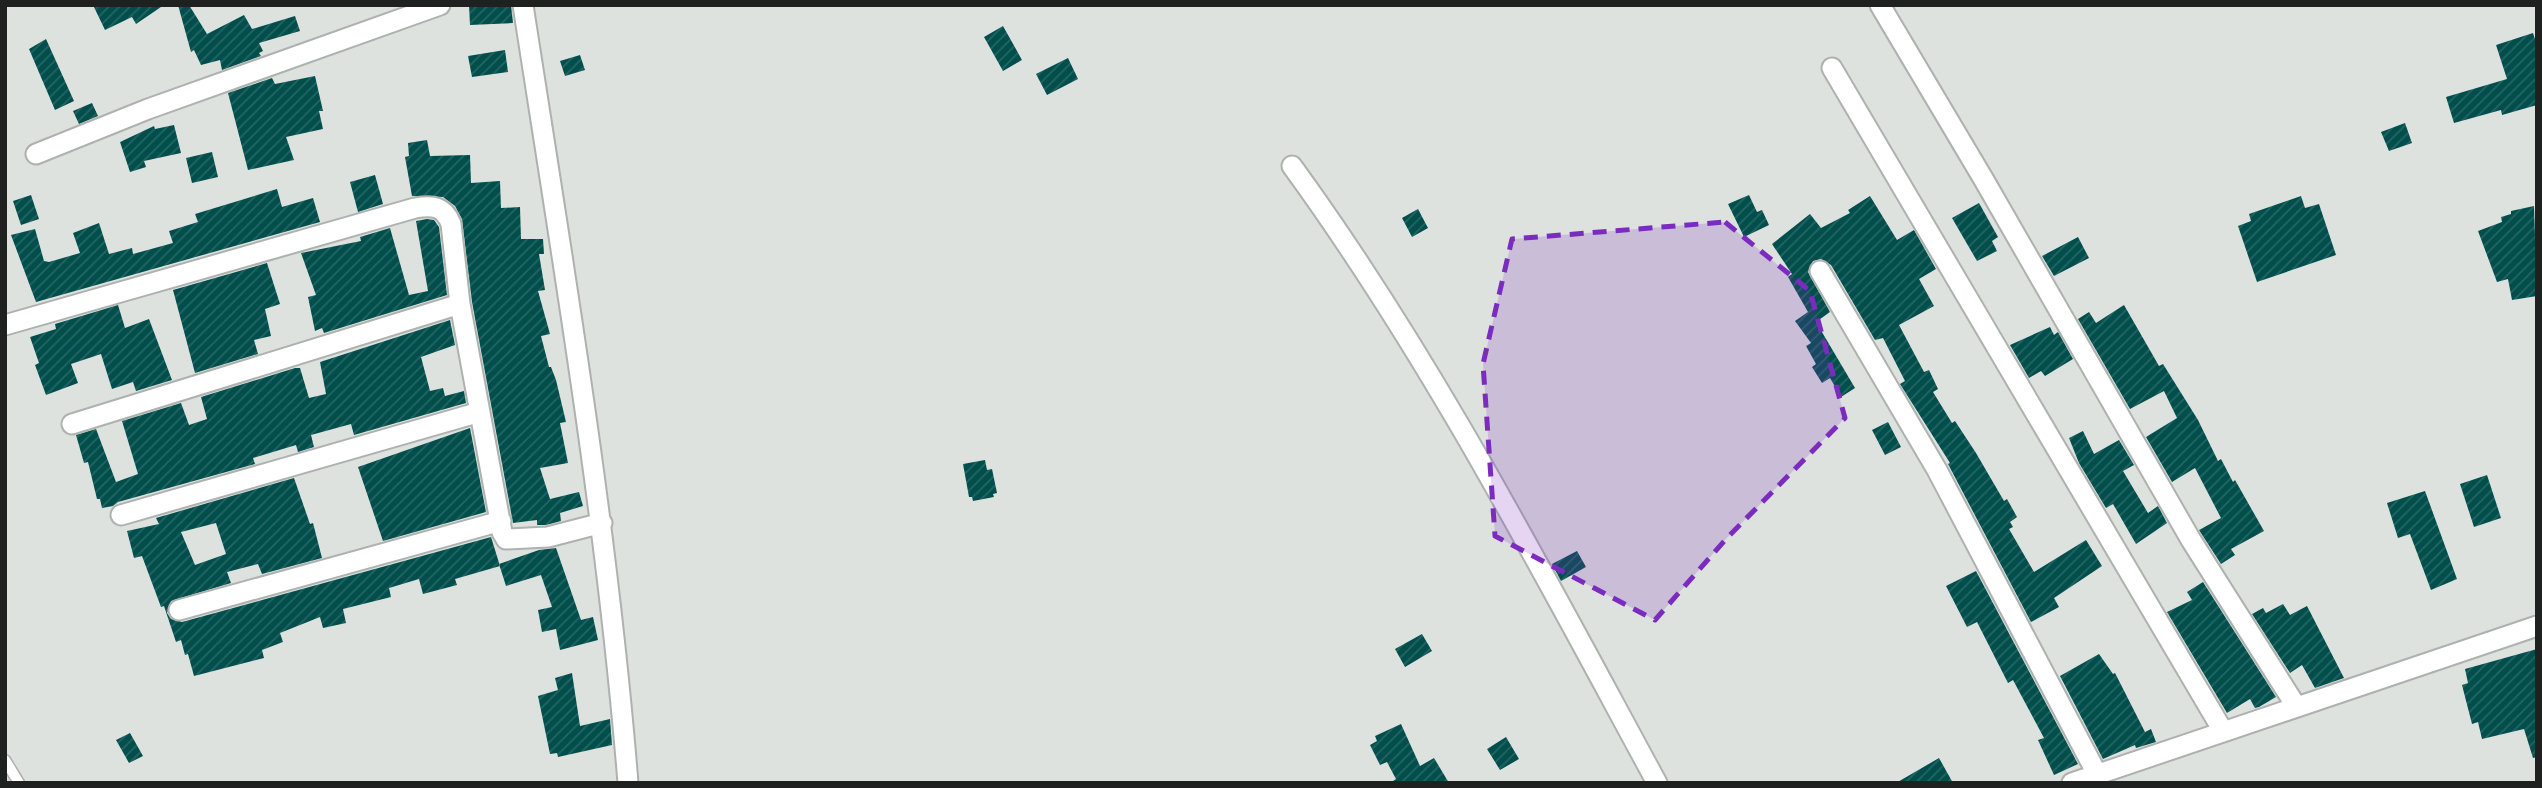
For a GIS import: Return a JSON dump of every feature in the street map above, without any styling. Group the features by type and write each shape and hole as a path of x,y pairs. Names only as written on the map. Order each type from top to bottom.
{"street":[{"path":"36,154 148,109 440,5"},
{"path":"523,5 602,523 617,647 628,783"},
{"path":"1880,5 1984,180 2190,540 2296,706"},
{"path":"1832,68 2223,731"},
{"path":"1292,166 1394,314 1465,433 1657,783"},
{"path":"5,325 427,206 447,213 451,224 460,304 506,539 548,537 602,523"},
{"path":"1820,271 1937,470 2097,774"},
{"path":"72,424 460,304"},
{"path":"121,515 480,412"},
{"path":"179,610 501,521"},
{"path":"2072,783 2537,626"}],"lane":[{"path":"5,760 19,783"}],"highlighted area":[{"path":"1725,222 1810,291 1845,418 1726,539 1655,620 1495,536 1483,364 1512,239"}],"building":[{"path":"93,5 164,5 136,24 132,17 105,30"},
{"path":"178,5 189,5 207,34 244,15 252,29 295,16 300,31 259,43 263,51 259,53 261,56 222,70 220,60 201,65 194,50 191,52"},
{"path":"469,5 511,5 513,23 470,25"},
{"path":"1003,26 1022,60 1003,71 984,37"},
{"path":"2533,33 2537,45 2537,105 2502,115 2501,110 2454,123 2446,97 2507,79 2496,45"},
{"path":"46,39 74,101 55,110 29,49"},
{"path":"505,50 508,72 472,77 468,56"},
{"path":"580,55 585,70 565,76 560,61"},
{"path":"1068,58 1078,79 1047,95 1036,74"},
{"path":"315,76 323,111 319,111 323,129 286,137 294,160 248,170 228,93 272,78 275,84"},
{"path":"92,103 98,116 79,124 73,111"},
{"path":"2405,123 2412,143 2389,151 2381,132"},
{"path":"174,125 181,153 144,161 146,167 130,172 120,142 154,126 155,129"},
{"path":"427,140 430,156 470,155 471,183 500,181 501,208 520,207 521,239 543,239 544,254 539,254 545,290 538,291 550,334 541,336 549,367 556,380 566,422 560,423 568,463 540,468 550,499 579,492 583,506 560,513 561,521 546,525 537,525 537,520 513,523 472,302 462,219 455,206 443,197 412,196 405,157 409,156 408,143"},
{"path":"212,152 218,177 192,183 186,158"},
{"path":"375,175 383,204 358,212 350,182"},
{"path":"277,189 282,207 313,198 320,222 36,302 11,235 35,229 44,261 49,262 80,253 73,233 99,223 109,254 132,248 133,254 173,243 169,231 198,222 195,214"},
{"path":"31,195 39,219 21,225 13,201"},
{"path":"1749,195 1757,212 1762,210 1769,225 1744,237 1728,204"},
{"path":"1870,196 1897,240 1914,230 1936,269 1919,279 1934,306 1899,325 1924,372 1929,370 1938,389 1933,392 1952,423 1955,421 2004,501 2007,499 2017,517 2010,522 2013,527 2009,529 2034,572 2086,540 2102,566 2054,598 2059,607 2031,622 1948,464 1950,463 1900,384 1905,381 1883,338 1875,340 1831,265 1821,259 1813,261 1808,272 1830,312 1816,322 1855,388 1841,397 1830,378 1822,383 1812,367 1816,364 1806,346 1811,343 1795,321 1808,312 1788,277 1792,274 1772,244 1810,214 1821,228 1850,213 1848,210"},
{"path":"2301,196 2305,208 2319,204 2336,255 2257,282 2238,226 2251,221 2249,214"},
{"path":"1979,203 1998,237 1992,241 1997,251 1977,261 1952,218"},
{"path":"2534,206 2537,296 2512,300 2508,279 2497,282 2478,231 2502,222 2501,217 2511,214 2511,211"},
{"path":"1418,209 1428,228 1412,237 1402,218"},
{"path":"434,220 439,227 447,295 324,333 322,328 315,331 308,297 316,295 301,253 361,241 360,237 390,228 409,295 428,291 416,221"},
{"path":"2078,237 2089,258 2054,276 2042,256"},
{"path":"267,263 280,304 265,309 271,336 254,340 258,354 195,373 173,290"},
{"path":"118,305 125,328 149,319 172,380 136,391 133,382 112,389 101,354 71,364 78,383 46,395 35,365 39,363 30,337 56,329 55,324"},
{"path":"2124,305 2159,366 2163,364 2198,420 2218,461 2221,459 2233,482 2235,480 2264,531 2231,549 2235,555 2221,564 2199,530 2221,518 2195,468 2172,482 2146,437 2177,418 2164,391 2130,409 2078,319 2089,312 2096,323"},
{"path":"450,320 455,345 421,357 430,391 443,388 445,396 464,391 466,403 354,435 351,424 311,435 314,447 298,452 296,445 253,458 255,464 118,502 113,506 102,508 100,499 97,499 88,462 84,463 76,435 96,429 116,482 138,474 122,421 181,403 189,425 207,419 201,397 295,368 300,368 309,398 326,394 320,362"},
{"path":"2050,327 2054,335 2058,332 2073,359 2045,376 2041,371 2029,378 2010,345"},
{"path":"1888,422 1901,447 1885,455 1872,430"},
{"path":"470,428 486,512 383,541 358,467"},
{"path":"2083,431 2094,454 2119,440 2134,465 2123,471 2148,513 2158,506 2167,523 2136,544 2113,504 2106,508 2079,463 2069,438"},
{"path":"985,460 987,470 992,469 997,493 993,494 994,497 973,501 972,497 969,497 963,464"},
{"path":"2487,475 2501,518 2474,527 2460,484"},
{"path":"294,478 310,524 313,523 322,558 262,574 258,564 227,572 231,583 171,601 167,613 171,619 182,622 491,537 500,566 455,579 457,585 423,594 419,579 389,588 391,597 343,609 346,623 323,628 320,617 280,633 283,642 262,650 264,658 194,676 188,654 185,655 181,640 176,642 142,556 134,558 127,531 159,524 156,518","holes":["216,523 226,554 195,565 181,532"]},
{"path":"2425,491 2457,579 2431,590 2410,534 2398,538 2387,503"},
{"path":"556,548 581,620 593,617 598,640 560,650 556,629 542,632 538,610 552,607 541,575 506,586 499,564 539,550"},
{"path":"1577,551 1586,567 1561,581 1552,564"},
{"path":"1976,571 2078,764 2054,775 2038,740 2044,738 2013,680 2008,683 1977,622 1967,627 1946,586"},
{"path":"2203,582 2276,697 2259,707 2255,708 2250,699 2227,713 2167,612 2192,600 2187,592"},
{"path":"2283,604 2290,615 2307,606 2344,678 2315,688 2302,665 2290,673 2252,614 2263,608 2266,613"},
{"path":"1422,634 1432,651 1405,667 1395,649"},
{"path":"2537,649 2537,757 2533,758 2524,729 2482,739 2478,722 2472,724 2462,685 2468,683 2465,669"},
{"path":"2099,654 2113,674 2115,673 2145,732 2151,729 2156,742 2136,748 2135,745 2103,759 2060,676"},
{"path":"572,673 580,726 610,719 612,745 558,757 557,753 550,754 538,696 558,690 555,678"},
{"path":"1401,724 1420,766 1434,758 1449,783 1390,783 1396,779 1387,762 1380,765 1370,745 1377,741 1375,736"},
{"path":"130,733 143,756 129,763 116,740"},
{"path":"1506,737 1519,759 1500,770 1487,749"},
{"path":"1939,758 1953,783 1896,783"}]}
